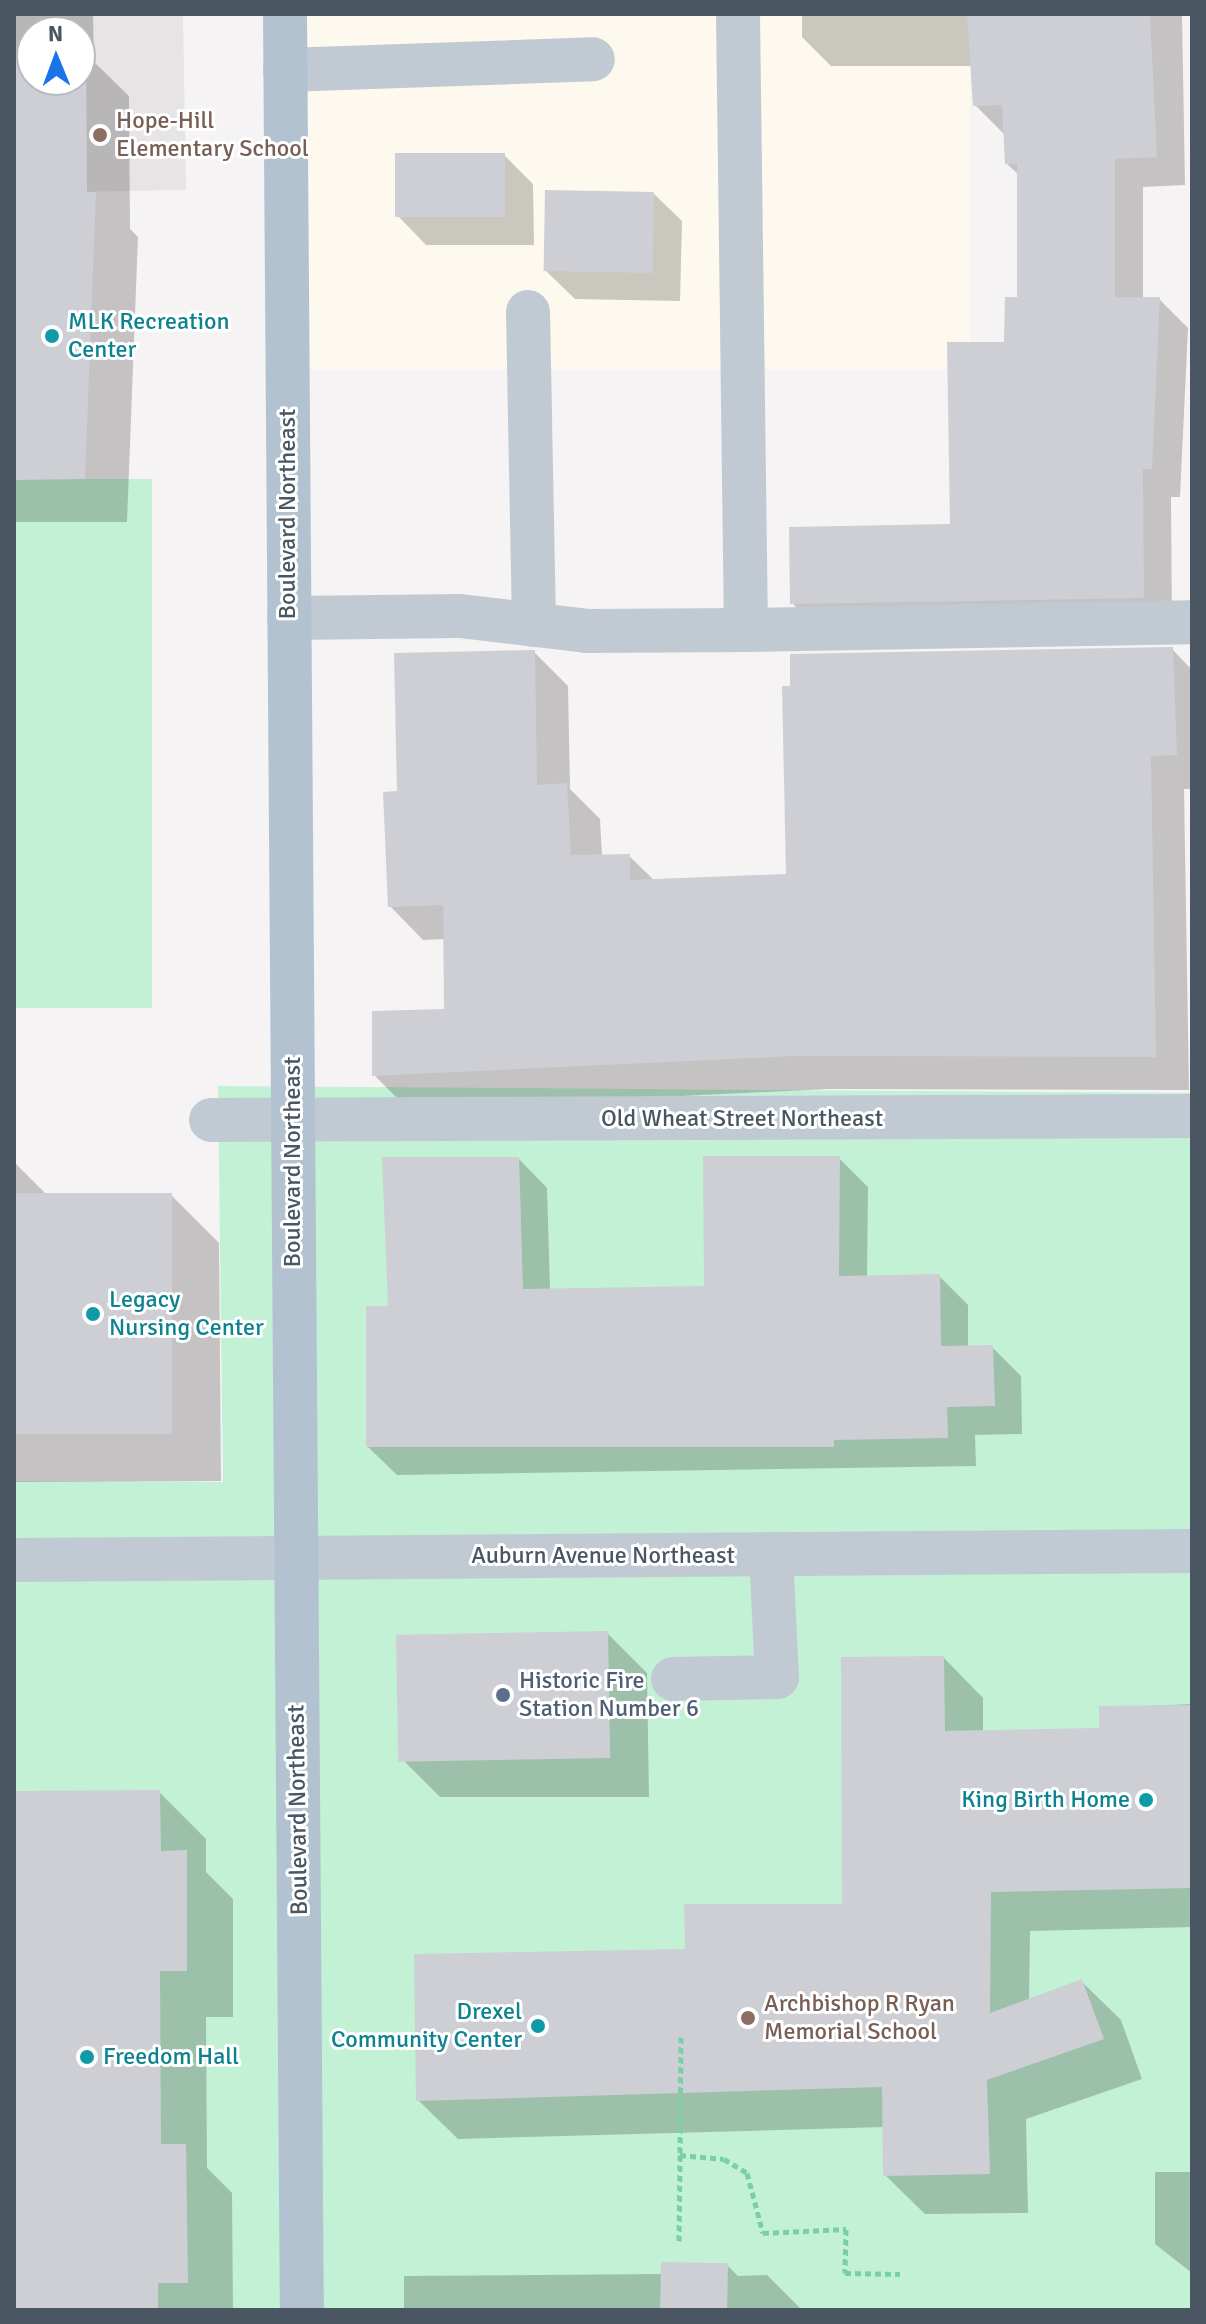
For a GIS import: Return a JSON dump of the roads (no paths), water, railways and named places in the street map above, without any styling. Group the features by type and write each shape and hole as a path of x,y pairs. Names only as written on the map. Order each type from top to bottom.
{"main road":[{"name":"Boulevard Northeast","path":"285,14 302,2310"}],"street":[{"path":"738,14 746,630"},
{"path":"285,70 593,59"},
{"path":"528,312 534,625"},
{"path":"289,618 460,616 534,625 746,630 1192,622"},
{"name":"Old Wheat Street Northeast","path":"211,1120 1192,1116"},
{"name":"Auburn Avenue Northeast","path":"14,1560 1192,1551"},
{"path":"673,1679 777,1677 771,1555"}],"place":[{"name":"Hope-Hill Elementary School","path":"100,135"},
{"name":"MLK Recreation Center","path":"52,336"},
{"name":"Legacy Nursing Center","path":"93,1314"},
{"name":"Historic Fire Station Number 6","path":"503,1695"},
{"name":"King Birth Home","path":"1146,1800"},
{"name":"Archbishop R Ryan Memorial School","path":"748,2018"},
{"name":"Drexel Community Center","path":"538,2026"},
{"name":"Freedom Hall","path":"87,2057"}]}
